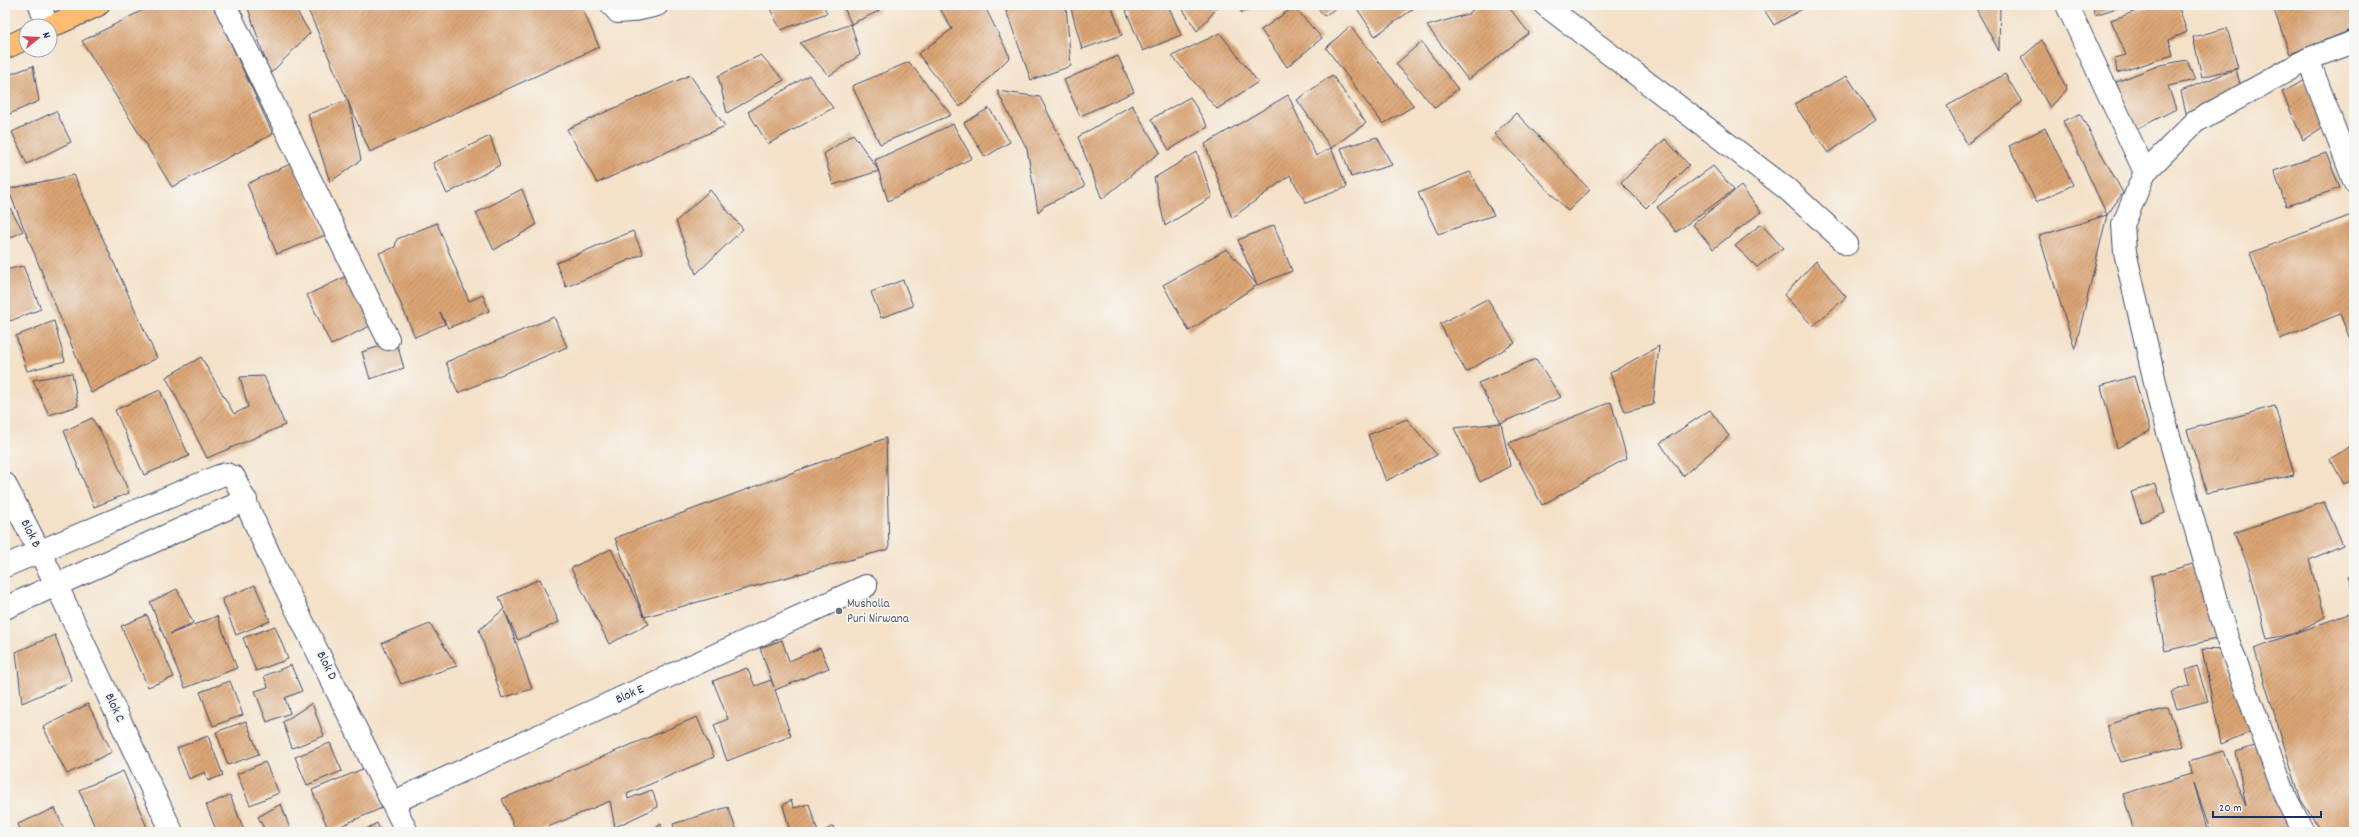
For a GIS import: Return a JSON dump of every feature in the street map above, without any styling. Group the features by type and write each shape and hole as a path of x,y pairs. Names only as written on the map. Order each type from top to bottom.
{"main road":[{"path":"58,23 98,5"},
{"path":"5,48 18,42"}],"street":[{"path":"40,5 44,18"},
{"path":"225,5 388,339"},
{"path":"612,5 618,12 631,11 657,5"},
{"path":"1545,5 1787,189 1847,244"},
{"path":"2067,5 2145,172"},
{"path":"2303,832 2286,798 2226,635 2161,408 2125,252 2123,225 2145,172 2195,122 2308,59 2354,42"},
{"path":"2308,59 2354,181"},
{"name":"Blok D","path":"38,551 222,475 234,477 246,500 270,556 408,832"},
{"name":"Blok B","path":"5,484 56,584"},
{"path":"5,608 246,500"},
{"path":"5,566 38,551"},
{"name":"Blok C","path":"56,584 172,832"},
{"name":"Blok E","path":"394,802 667,679 866,586"}],"building":[{"path":"153,5 213,5 273,134 172,187 82,41"},
{"path":"247,5 293,5 310,33 270,74"},
{"path":"306,5 581,5 599,47 370,152"},
{"path":"768,5 823,5 827,13 781,30"},
{"path":"843,5 876,5 879,11 851,24"},
{"path":"938,5 984,5 1010,57 960,107 918,54 952,29"},
{"path":"1004,5 1066,5 1071,66 1031,80"},
{"path":"1070,5 1111,5 1122,35 1082,49"},
{"path":"1139,5 1168,5 1181,35 1143,51 1126,11"},
{"path":"1180,5 1220,5 1197,31"},
{"path":"1238,5 1258,5 1242,13"},
{"path":"1316,5 1341,5 1324,16"},
{"path":"1364,5 1410,5 1413,9 1375,36 1358,10"},
{"path":"1479,5 1507,5 1529,33 1468,80 1427,26 1468,14"},
{"path":"1761,5 1804,5 1806,7 1774,25"},
{"path":"1974,5 2000,5 1999,51"},
{"path":"2092,5 2126,5 2095,15"},
{"path":"2153,5 2178,5 2187,32 2169,40 2173,55 2117,73 2115,58 2126,55 2111,20"},
{"path":"2272,5 2347,5 2354,22 2354,29 2290,54"},
{"path":"1294,7 1322,38 1287,67 1261,30"},
{"path":"851,24 860,55 829,76 800,43"},
{"path":"1350,26 1414,106 1383,124 1326,48"},
{"path":"2227,28 2238,68 2202,77 2193,37"},
{"path":"1220,33 1258,82 1217,109 1172,56"},
{"path":"2042,40 2067,89 2050,108 2021,58"},
{"path":"1421,42 1458,89 1435,108 1396,64"},
{"path":"761,55 784,80 727,113 718,76"},
{"path":"1118,56 1134,92 1080,116 1064,80"},
{"path":"2187,60 2195,80 2168,86 2176,109 2135,130 2116,82 2160,65"},
{"path":"909,62 951,115 880,144 852,86"},
{"path":"33,66 39,101 5,116 5,76"},
{"path":"2236,69 2242,92 2187,117 2181,91"},
{"path":"2005,74 2022,102 1967,144 1947,106"},
{"path":"690,75 725,126 597,183 567,129"},
{"path":"809,75 833,108 768,144 748,112"},
{"path":"1332,75 1366,123 1331,148 1297,100"},
{"path":"1847,76 1876,120 1828,153 1794,104"},
{"path":"2306,80 2323,127 2303,140 2282,92"},
{"path":"997,91 1040,97 1085,186 1044,206 1038,212 1027,149"},
{"path":"1288,95 1316,156 1331,148 1347,187 1306,203 1290,175 1232,218 1205,144"},
{"path":"1190,97 1208,127 1169,150 1151,119"},
{"path":"348,100 361,160 330,182 308,114"},
{"path":"1132,105 1160,152 1102,199 1078,137"},
{"path":"989,108 1010,142 985,157 964,123"},
{"path":"56,111 71,142 27,164 12,132"},
{"path":"1516,113 1590,190 1568,211 1494,134"},
{"path":"2080,114 2123,193 2107,215 2063,121"},
{"path":"953,124 972,158 888,201 875,160"},
{"path":"2045,128 2073,185 2036,202 2009,146"},
{"path":"853,134 879,171 833,185 824,154"},
{"path":"490,136 500,165 447,194 433,163"},
{"path":"1377,137 1392,165 1351,177 1341,148"},
{"path":"1665,139 1689,165 1646,208 1621,183"},
{"path":"1197,152 1212,197 1165,226 1154,178"},
{"path":"2326,153 2340,188 2286,206 2274,171"},
{"path":"292,163 326,235 277,254 247,184"},
{"path":"1713,166 1734,190 1676,232 1657,207"},
{"path":"1470,172 1494,215 1438,234 1418,193"},
{"path":"74,175 157,358 91,393 8,189"},
{"path":"1741,186 1761,212 1713,249 1693,224"},
{"path":"522,189 536,225 494,250 476,213"},
{"path":"710,190 743,229 696,274 676,221"},
{"path":"5,199 23,231 5,241"},
{"path":"2354,214 2354,335 2349,337 2340,314 2280,339 2250,253"},
{"path":"2107,215 2075,349 2039,236"},
{"path":"437,223 469,301 483,295 489,311 448,328 440,312 445,324 415,337 379,253 395,247 397,239"},
{"path":"1761,224 1783,248 1757,267 1735,246"},
{"path":"1274,225 1292,271 1257,285 1238,240"},
{"path":"633,231 643,254 566,287 556,263"},
{"path":"1227,249 1257,285 1189,331 1163,285"},
{"path":"1816,261 1846,297 1813,326 1784,295"},
{"path":"23,266 41,309 10,321 5,309 5,270"},
{"path":"349,275 372,325 331,345 307,295"},
{"path":"903,280 913,306 881,318 871,292"},
{"path":"1487,299 1515,343 1466,372 1440,324"},
{"path":"554,317 567,347 458,393 446,362"},
{"path":"54,321 65,361 27,371 16,336"},
{"path":"396,341 404,368 370,379 362,352"},
{"path":"1659,346 1653,405 1625,412 1610,373"},
{"path":"201,357 234,414 248,407 240,377 264,376 285,425 207,458 166,377"},
{"path":"1536,359 1561,397 1501,423 1478,383"},
{"path":"72,373 78,406 49,415 33,380"},
{"path":"2134,376 2150,431 2117,448 2101,386"},
{"path":"160,390 189,456 144,475 115,410"},
{"path":"1611,402 1627,458 1542,505 1509,443"},
{"path":"2275,406 2294,475 2207,493 2187,430"},
{"path":"1710,410 1729,436 1683,476 1660,443"},
{"path":"92,418 114,455 129,493 94,507 64,431"},
{"path":"1407,419 1437,455 1386,481 1368,435"},
{"path":"1501,423 1510,466 1480,482 1454,428"},
{"path":"886,438 889,549 644,617 649,624 609,644 571,568 611,549 644,616 615,538"},
{"path":"2354,444 2354,479 2344,484 2330,459"},
{"path":"2156,484 2165,513 2141,522 2131,492"},
{"path":"2324,502 2343,545 2309,560 2325,617 2293,634 2267,639 2250,570 2234,533"},
{"path":"2196,563 2220,638 2165,651 2151,576"},
{"path":"2354,574 2354,591 2349,576"},
{"path":"540,579 559,622 518,640 505,611 532,689 502,698 479,630 504,609 499,597"},
{"path":"255,585 270,621 236,635 222,599"},
{"path":"177,589 193,623 170,634 217,616 237,668 185,688 150,602"},
{"path":"2354,612 2354,832 2322,832 2301,800 2254,648"},
{"path":"147,615 174,677 148,687 121,626"},
{"path":"430,624 457,666 401,684 382,643"},
{"path":"275,626 288,659 256,671 243,638"},
{"path":"55,635 72,681 22,703 16,652"},
{"path":"782,640 789,661 820,648 829,668 775,690 791,736 727,761 714,725 728,719 713,681 747,668 755,686 771,680 774,687 760,648"},
{"path":"2202,649 2222,650 2250,732 2221,744"},
{"path":"291,665 302,691 285,698 290,713 267,722 255,691 268,687 264,676"},
{"path":"2197,666 2208,701 2177,709 2171,692 2190,685 2186,670"},
{"path":"230,681 243,715 213,726 200,692"},
{"path":"312,703 324,736 292,748 283,722"},
{"path":"88,704 112,752 67,774 43,727"},
{"path":"2168,708 2183,746 2121,762 2106,725"},
{"path":"697,717 714,757 627,794 628,799 652,790 658,807 615,827 610,801 536,832 516,832 502,799"},
{"path":"246,721 259,754 228,765 216,732"},
{"path":"208,736 223,775 208,781 205,772 189,779 177,748"},
{"path":"330,743 342,771 307,785 295,757"},
{"path":"2258,745 2294,832 2211,832 2194,783 2208,832 2134,832 2123,794 2192,774 2190,761 2223,751 2246,806 2236,752"},
{"path":"265,762 279,793 250,805 237,774"},
{"path":"365,768 382,808 329,831 312,790"},
{"path":"123,771 149,832 97,832 79,790"},
{"path":"230,795 244,830 217,832 206,805"},
{"path":"791,800 794,808 809,804 818,832 790,832 783,805"},
{"path":"281,804 291,832 266,832 258,817"},
{"path":"728,807 737,832 675,832 673,824"},
{"path":"55,808 65,832 21,832 18,824"},
{"path":"377,823 381,832 361,832"},
{"path":"661,824 663,832 651,832"},
{"path":"833,826 835,832 822,832"},
{"path":"615,827 617,832 601,832"}],"place":[{"name":"Musholla Puri Nirwana","path":"839,611"}]}
